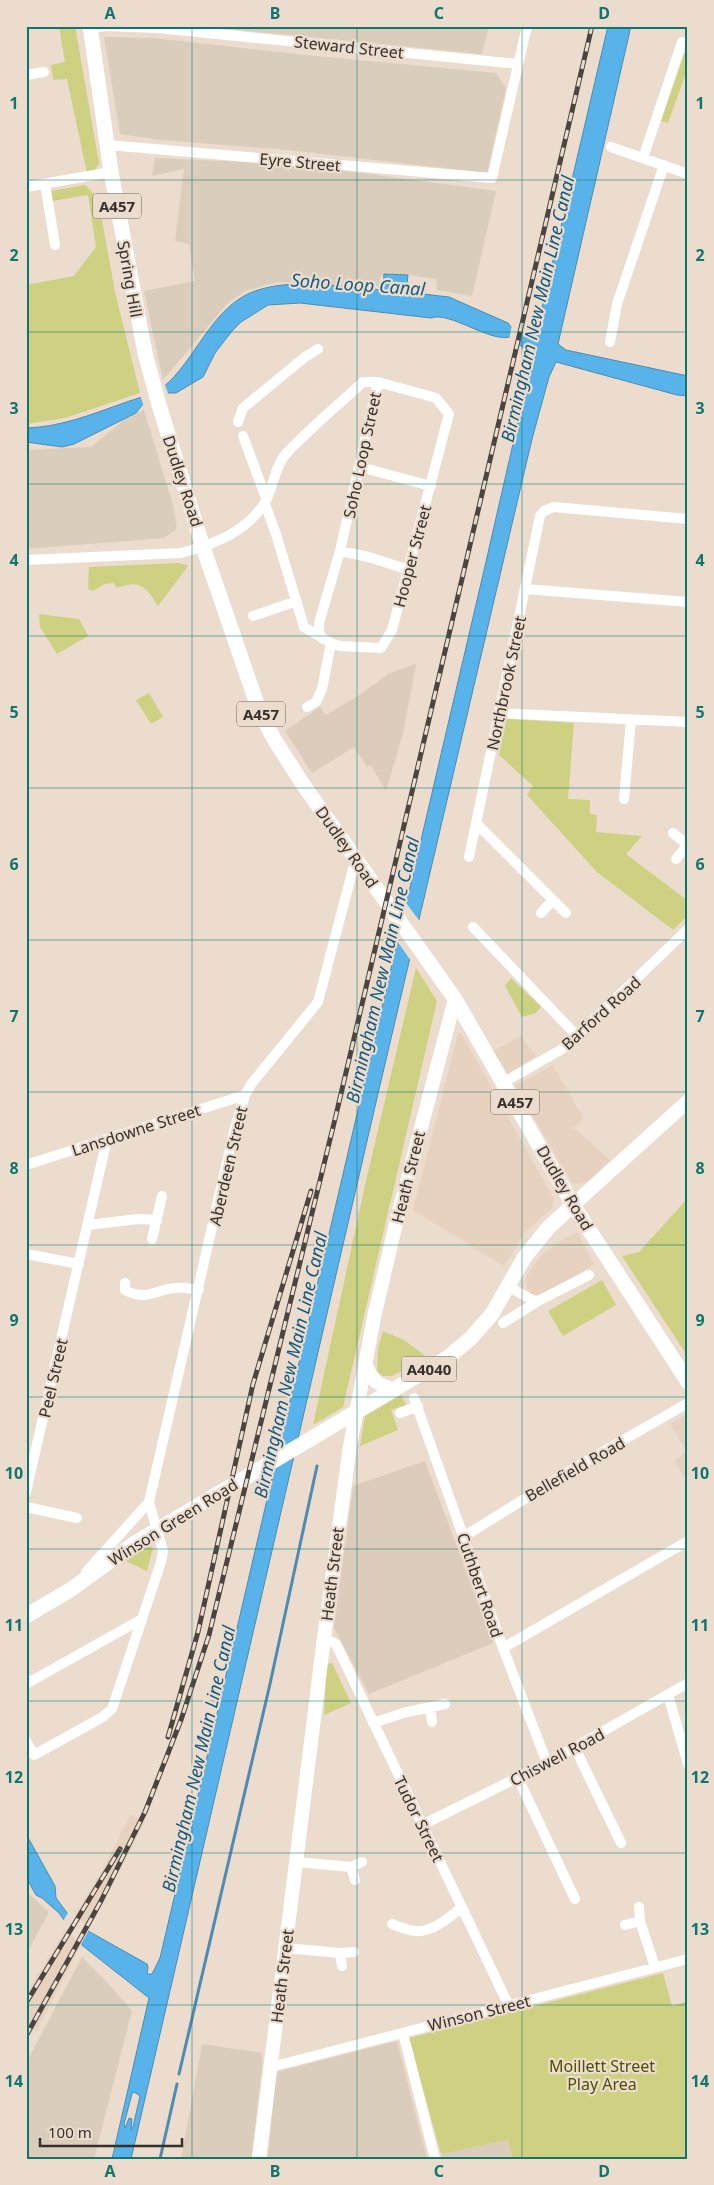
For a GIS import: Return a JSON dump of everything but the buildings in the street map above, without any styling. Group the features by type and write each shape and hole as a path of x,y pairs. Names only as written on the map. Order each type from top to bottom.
{"main road":[{"name":"Spring Hill","path":"90,27 111,172 139,330 158,405"},
{"name":"Dudley Road","path":"158,405 203,547 259,710 274,739 357,863 455,999 573,1205 688,1382"},
{"name":"Heath Street","path":"259,2159 342,1499 374,1317 398,1215 455,999"},
{"path":"573,1205 688,1101"},
{"name":"Winson Green Road","path":"26,1616 70,1590 157,1529 447,1358 471,1338 492,1314 524,1258 548,1228 573,1205"},
{"path":"366,1365 370,1376 377,1383 385,1388 396,1388"}],"street":[{"path":"518,64 527,26"},
{"name":"Steward Street","path":"90,27 157,28 518,64"},
{"path":"643,158 682,42 688,44"},
{"name":"Eyre Street","path":"108,145 492,178 518,64"},
{"path":"26,75 44,72"},
{"path":"611,147 688,174"},
{"path":"610,342 617,304 664,165"},
{"path":"26,186 111,172"},
{"path":"45,184 55,245"},
{"path":"238,422 243,408 305,357 318,349"},
{"name":"Soho Loop Street","path":"265,501 284,457 363,382 378,382 340,551 319,623 319,633 327,641"},
{"name":"Hooper Street","path":"243,436 304,627 327,641 340,646 381,648 392,630 449,414 436,398 378,382"},
{"path":"360,467 431,486"},
{"path":"26,560 181,553 227,538 242,527 265,501"},
{"name":"Northbrook Street","path":"470,857 540,516 544,511 554,507 688,519"},
{"path":"340,551 369,557 409,570"},
{"path":"525,589 688,602"},
{"path":"253,616 297,601"},
{"path":"307,708 316,702 322,689 327,641"},
{"path":"499,713 688,722"},
{"path":"624,799 631,720"},
{"path":"477,824 566,913"},
{"path":"673,833 688,845 676,859"},
{"name":"Aberdeen Street","path":"26,1741 34,1755 101,1718 112,1709 116,1699 162,1562 163,1551 149,1502 234,1132 245,1095 275,1054 303,1023 318,1002 339,917 353,869 357,863"},
{"path":"541,913 553,900"},
{"path":"473,927 577,1036"},
{"name":"Barford Road","path":"504,1082 564,1048 688,929"},
{"name":"Lansdowne Street","path":"26,1165 245,1095"},
{"name":"Peel Street","path":"26,1492 107,1139"},
{"path":"152,1239 162,1196"},
{"path":"88,1225 138,1219 157,1220"},
{"path":"26,1254 79,1264"},
{"path":"503,1323 538,1301 589,1275"},
{"path":"125,1283 125,1290 139,1294 155,1294 174,1288 199,1290"},
{"path":"508,1286 532,1300 538,1301"},
{"name":"Cuthbert Road","path":"400,1413 416,1402 502,1648 547,1763"},
{"name":"Bellefield Road","path":"463,1536 568,1472 688,1404"},
{"path":"70,1590 149,1502"},
{"path":"26,1507 77,1518"},
{"path":"502,1648 688,1541"},
{"path":"26,1684 142,1619"},
{"name":"Tudor Street","path":"324,1638 336,1644 509,2006"},
{"name":"Chiswell Road","path":"422,1826 575,1748 688,1682"},
{"path":"668,1695 685,1740 688,1764"},
{"path":"373,1723 403,1712 445,1704"},
{"path":"430,1707 432,1722"},
{"path":"575,1748 621,1843"},
{"path":"518,1778 575,1899"},
{"path":"297,1862 351,1866 362,1862"},
{"path":"351,1866 355,1880"},
{"path":"639,1907 640,1920 655,1968"},
{"path":"392,1924 412,1931 422,1931 445,1921 462,1908"},
{"path":"625,1925 640,1920"},
{"path":"285,1948 340,1953 354,1952"},
{"path":"340,1953 342,1966"},
{"name":"Winson Street","path":"271,2067 688,1959"},
{"path":"402,2033 434,2159"}],"shaded area":[{"path":"198,26 489,26 482,54"},
{"path":"104,37 153,38 496,73 506,88 487,173 288,150 160,140 120,134"},
{"path":"155,158 293,164 496,191 472,296 437,290 436,279 408,275 384,274 380,278 380,286 277,282 245,291 227,304 163,380 144,291 195,281 189,244 175,241 184,169 152,176"},
{"path":"144,410 173,505 177,529 164,538 26,549 26,450 91,447 124,420"},
{"path":"416,664 403,733 386,791 371,765 367,767 354,747 312,773 285,731 320,707 326,715 390,673"},
{"path":"461,1033 554,1199 551,1209 525,1232 504,1266 413,1210 458,1034"},
{"path":"521,1036 536,1056 508,1074 493,1051"},
{"path":"553,1065 583,1118 574,1128 610,1160 587,1182 573,1184 515,1086"},
{"path":"577,1232 594,1264 541,1297 531,1293 527,1288 526,1277 539,1258 556,1244"},
{"path":"688,1414 688,1483 674,1460 687,1452 670,1424"},
{"path":"425,1461 493,1643 369,1694 334,1628 353,1486"},
{"path":"130,1815 145,1821 36,2032 26,2026 26,1994 106,1864"},
{"path":"26,1888 30,1895 49,1912 26,1955"},
{"path":"82,1957 132,2011 94,2159 26,2159 26,2063"},
{"path":"397,2041 427,2159 268,2159 276,2072"},
{"path":"202,2044 262,2053 262,2069 251,2159 181,2159"},
{"path":"508,2140 513,2159 443,2159 441,2154"}],"green space":[{"path":"59,26 75,26 99,163 95,170 87,173 67,79 53,80 51,65 65,62"},
{"path":"685,52 688,53 688,67 668,123 661,121"},
{"path":"85,185 98,198 115,292 140,393 65,418 26,424 26,285 74,276 96,247 88,195 52,201 50,191"},
{"path":"179,563 188,566 158,606 142,586 131,584 117,588 114,583 105,584 93,591 88,589 89,567"},
{"path":"39,614 79,619 88,636 57,654 40,627"},
{"path":"149,693 163,717 151,724 136,700"},
{"path":"506,719 574,723 568,799 590,800 590,814 597,815 596,832 642,836 626,854 688,901 688,915 673,930 597,872 527,795 533,786 499,755"},
{"path":"416,968 437,1001 343,1407 313,1425 366,1181"},
{"path":"511,978 541,1007 536,1013 522,1017 505,986"},
{"path":"688,1198 688,1357 622,1256 639,1252"},
{"path":"602,1280 616,1305 563,1336 548,1311"},
{"path":"383,1331 404,1340 427,1357 392,1376 383,1376 377,1371 378,1348"},
{"path":"401,1395 406,1405 391,1410 398,1430 360,1446 365,1416"},
{"path":"148,1544 153,1548 147,1571 126,1561"},
{"path":"332,1663 351,1703 324,1715 327,1664"},
{"name":"Moillett Street Play Area","path":"663,1973 672,2006 688,2001 688,2159 513,2159 508,2140 441,2154 409,2038"}],"water":[{"path":"608,26 631,26 558,344 566,350 688,376 688,396 677,395 556,362 549,377 532,439 377,1098 131,2159 112,2159 149,1998 83,1946 59,1913 36,1895 26,1877 26,1834 55,1886 56,1898 68,1914 90,1932 147,1964 147,1974 152,1974 160,1958 485,566 529,374 529,361 524,349 510,337 491,335 459,322 439,317 431,318 300,303 268,305 241,322 232,331 215,353 203,377 176,393 168,393 143,404 136,413 74,444 62,447 26,442 26,428 75,420 159,390 180,370 219,317 230,306 243,296 273,286 320,284 383,290 384,274 408,275 406,292 449,297 508,323 512,328 531,335 536,333","holes":["134,2092 140,2096 133,2127 131,2130 132,2119 129,2118 125,2128 124,2124 132,2094"]}],"pier":[{"path":"512,324 522,329 518,345 509,340"},
{"path":"164,382 169,396 144,407 140,395"},
{"path":"404,900 421,923 411,961 395,938"},
{"path":"69,1911 90,1928 80,1946 62,1923"}],"waterway":[{"path":"179,2074 270,1684 317,1466"},
{"path":"160,2159 177,2084"}],"railway":[{"path":"26,2036 101,1901 145,1812 181,1720 209,1635 336,1115 592,26"},
{"path":"168,1737 198,1632 253,1384 311,1191"},
{"path":"26,2003 120,1849"}],"water label":[{"name":"Soho Loop Canal","path":"358,284"},
{"name":"Birmingham New Main Line Canal","path":"537,309"},
{"name":"Birmingham New Main Line Canal","path":"382,970"},
{"name":"Birmingham New Main Line Canal","path":"290,1365"},
{"name":"Birmingham New Main Line Canal","path":"198,1759"}]}
